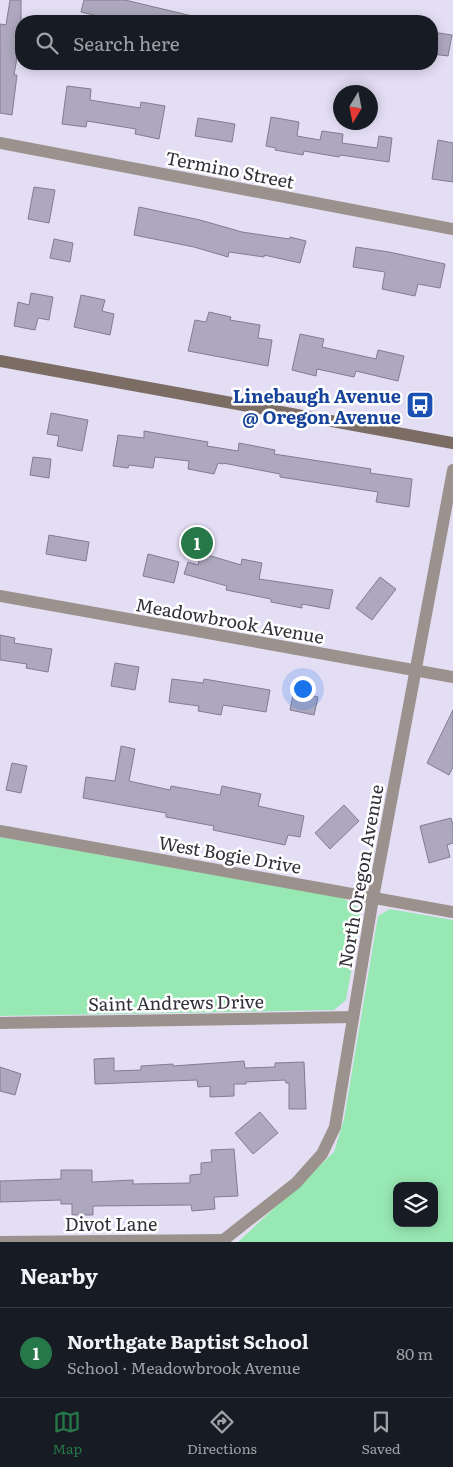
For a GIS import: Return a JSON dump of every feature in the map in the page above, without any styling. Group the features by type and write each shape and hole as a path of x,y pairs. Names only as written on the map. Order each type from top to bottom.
{"street":[{"name":"Termino Street","path":"0,143 453,228"},
{"path":"0,361 453,443"},
{"name":"North Oregon Avenue","path":"222,1241 296,1183 322,1154 335,1127 373,898 453,470"},
{"name":"Meadowbrook Avenue","path":"0,596 453,677"},
{"name":"West Bogie Drive","path":"0,831 453,912"},
{"name":"Saint Andrews Drive","path":"0,1023 353,1017"},
{"name":"Divot Lane","path":"0,1242 222,1241"}],"green space":[{"path":"0,837 343,898 358,908 361,918 346,1000 334,1010 0,1016"},
{"path":"390,909 453,920 453,1242 238,1242 334,1152 344,1119 378,916"}],"building":[{"path":"10,0 21,0 21,15 15,15 14,75 17,75 12,115 0,113 0,24 6,25"},
{"path":"84,0 125,0 188,15 93,15 81,12"},
{"path":"438,33 452,35 448,56 438,55"},
{"path":"67,86 91,89 90,100 140,108 141,102 165,106 159,139 135,134 136,129 87,121 86,127 62,124"},
{"path":"271,117 299,122 297,136 320,140 322,131 343,134 342,143 377,148 379,136 392,138 389,162 304,151 303,155 275,150 276,148 266,146"},
{"path":"198,118 235,124 232,142 195,136"},
{"path":"438,140 453,143 453,182 432,179"},
{"path":"34,187 55,190 49,223 28,219"},
{"path":"139,207 200,220 242,232 289,239 290,237 306,241 300,263 264,255 264,257 229,252 228,257 194,247 134,235"},
{"path":"54,239 73,243 70,262 50,258"},
{"path":"356,247 445,264 440,288 418,284 415,296 382,289 385,272 353,267"},
{"path":"31,293 53,297 49,320 38,318 35,330 14,326 18,302 29,305"},
{"path":"81,295 105,300 102,311 114,314 110,335 74,327"},
{"path":"209,312 231,317 230,320 260,325 258,338 272,340 268,366 188,351 195,320 206,322"},
{"path":"300,334 324,339 322,347 376,359 378,350 404,356 398,381 356,371 354,377 317,369 316,376 292,370"},
{"path":"51,413 88,420 82,451 57,446 59,436 47,434"},
{"path":"144,431 208,442 207,446 238,451 239,443 275,450 274,454 371,469 370,473 412,479 409,507 376,502 378,492 280,477 280,474 223,463 218,463 214,474 188,469 189,461 155,457 153,468 129,465 128,468 113,466 118,435 144,438"},
{"path":"33,457 51,459 49,478 30,475"},
{"path":"49,535 89,542 86,561 46,554"},
{"path":"201,553 241,565 242,559 262,563 259,579 333,590 329,609 302,604 302,608 271,602 271,599 226,590 227,586 184,574 188,562 198,565"},
{"path":"148,554 179,562 174,583 143,576"},
{"path":"380,577 396,589 372,620 356,608"},
{"path":"0,635 15,638 14,643 52,649 48,672 26,668 27,664 0,660"},
{"path":"115,663 139,667 135,690 111,686"},
{"path":"172,679 203,683 204,679 270,690 266,712 223,705 221,715 198,711 199,706 169,702"},
{"path":"294,691 318,697 314,715 290,710"},
{"path":"453,710 453,767 449,775 427,763"},
{"path":"121,746 135,749 129,781 170,790 171,786 220,795 222,786 261,794 258,806 304,816 300,837 288,835 285,845 213,830 214,826 166,817 166,813 83,798 86,777 115,781"},
{"path":"12,763 27,766 21,793 6,790"},
{"path":"344,805 359,821 330,849 315,833"},
{"path":"451,818 453,843 447,845 450,857 429,863 420,826"},
{"path":"114,1058 114,1071 141,1070 141,1066 173,1064 173,1066 244,1061 245,1068 275,1067 275,1063 304,1062 306,1109 289,1109 289,1083 286,1083 285,1080 234,1084 234,1096 210,1097 210,1086 198,1087 197,1080 95,1084 94,1059"},
{"path":"0,1067 21,1074 15,1095 0,1091"},
{"path":"260,1112 278,1133 253,1154 235,1133"},
{"path":"234,1149 238,1196 214,1197 215,1209 192,1211 191,1205 93,1206 93,1215 72,1215 72,1204 61,1204 61,1200 0,1202 0,1181 61,1179 61,1170 92,1170 92,1182 133,1180 133,1184 190,1183 190,1175 201,1174 201,1163 212,1162 211,1150"}],"place":[{"name":"Linebaugh Avenue @ Oregon Avenue","path":"420,405"},
{"name":"Northgate Baptist School","path":"197,543"}]}
